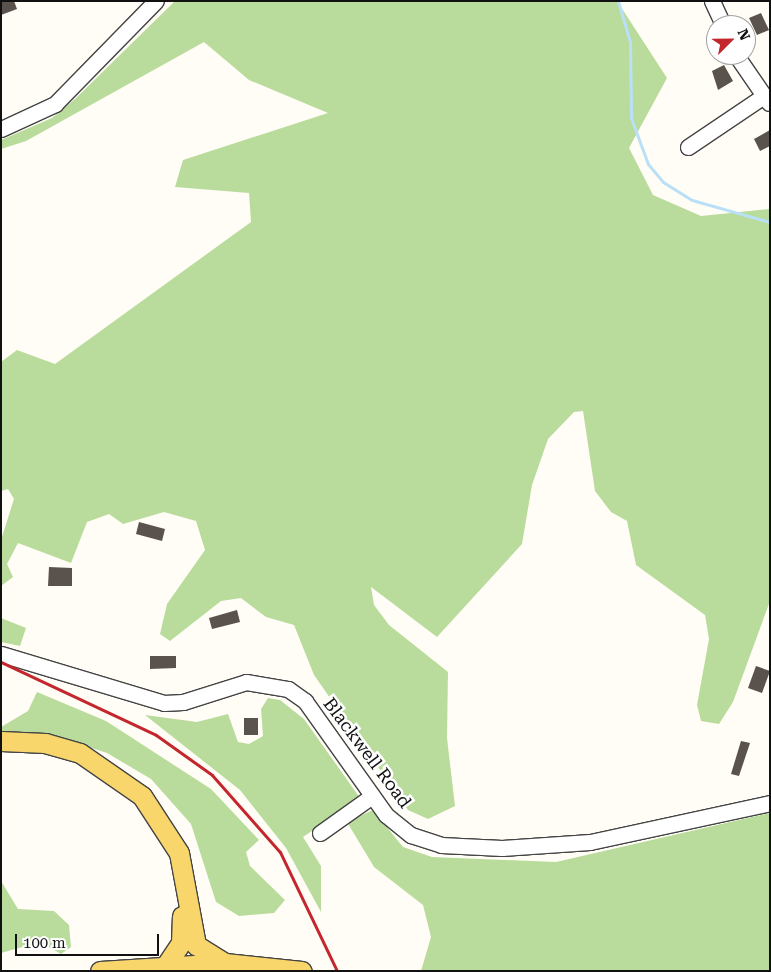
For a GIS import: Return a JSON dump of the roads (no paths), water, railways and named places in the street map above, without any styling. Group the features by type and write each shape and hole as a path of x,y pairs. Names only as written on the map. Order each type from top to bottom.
{"main road":[{"path":"1,741 45,743 80,753 142,796 179,853 196,946 225,963"},
{"path":"1,752 37,752 83,766 114,783 146,815 167,848 180,888 181,943 166,965"},
{"path":"100,971 166,965 225,963 265,965 302,971"}],"street":[{"path":"1,129 55,104 156,1"},
{"path":"712,1 718,15"},
{"path":"688,148 766,101 743,65"},
{"name":"Blackwell Road","path":"1,654 164,703 183,702 246,682 279,685 304,702 372,796 411,834 457,847 590,842 770,803"},
{"path":"320,833 372,796"}],"waterway":[{"path":"618,1 630,42 631,118 648,164 663,182 692,200 770,222"}],"railway":[{"path":"1,662 156,735 212,775 280,852 337,971"}]}
